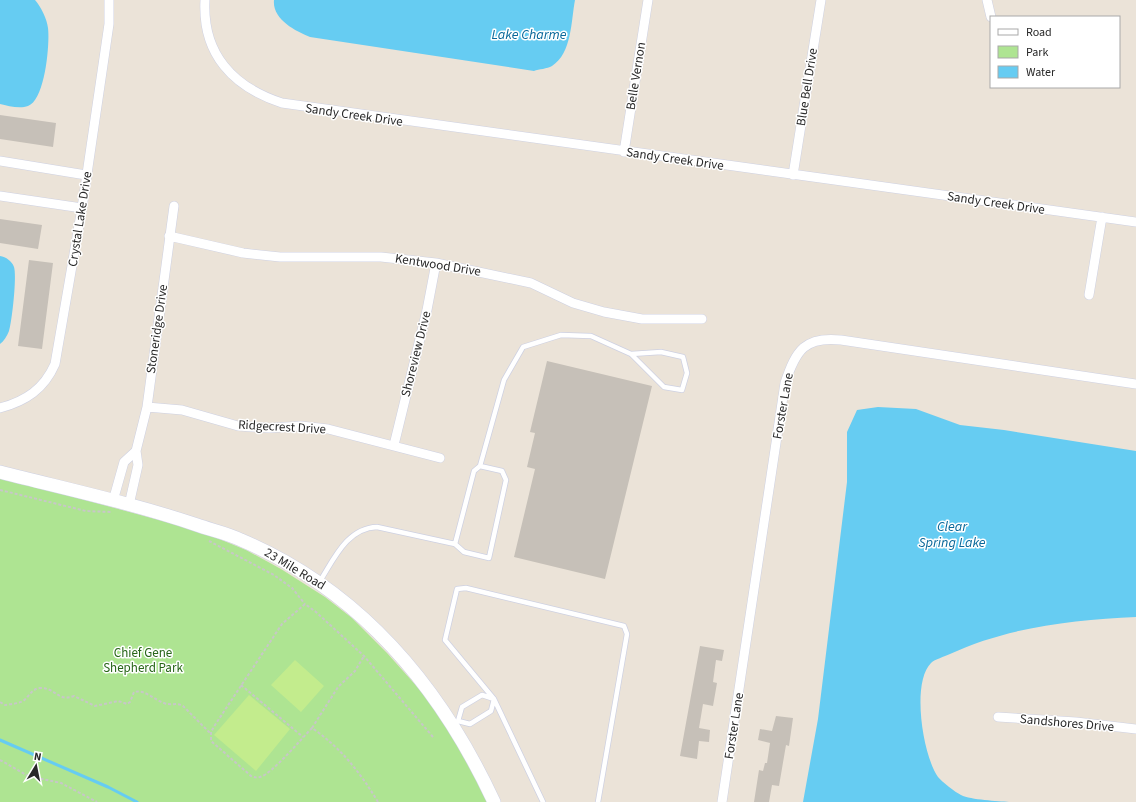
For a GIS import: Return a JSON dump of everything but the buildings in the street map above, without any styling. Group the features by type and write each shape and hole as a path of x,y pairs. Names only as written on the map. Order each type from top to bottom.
{"main road":[{"name":"23 Mile Road","path":"0,472 114,507 129,505 160,512 239,539 263,549 319,583 363,616 402,658 455,723 494,802"}],"street":[{"name":"Crystal Lake Drive","path":"0,408 26,398 40,388 50,377 55,364 82,208 109,24 109,0"},
{"name":"Sandy Creek Drive","path":"205,0 205,26 208,38 225,68 251,90 267,98 288,105 1136,222"},
{"name":"Belle Vernon","path":"624,152 648,0"},
{"name":"Blue Bell Drive","path":"793,175 821,0"},
{"path":"987,0 991,16"},
{"path":"0,161 86,175"},
{"path":"0,196 82,208"},
{"name":"Stoneridge Drive","path":"129,505 138,465 136,451 147,407 174,206"},
{"path":"1089,295 1102,217"},
{"name":"Kentwood Drive","path":"170,236 243,253 280,257 381,257 436,263 531,283 573,303 604,312 642,319 702,319"},
{"name":"Shoreview Drive","path":"394,445 427,310 436,263"},
{"name":"Forster Lane","path":"722,802 786,383 793,360 807,345 823,338 841,340 1136,384"},
{"name":"Ridgecrest Drive","path":"147,407 182,410 238,426 270,428 301,426 328,429 440,458"},
{"name":"Stoneridge Drive","path":"114,507 124,462 136,451"},
{"name":"Sandshores Drive","path":"998,717 1076,722 1136,729"}],"lane":[{"path":"456,544 472,477 474,471 480,466 504,380 524,347 561,335 591,336 631,354 664,387 682,390 687,373 683,357 661,352 631,354"},
{"path":"319,583 350,537 366,527 377,527 456,544 464,552 489,558 506,480 502,471 480,466"},
{"path":"543,802 494,699 445,640 457,589 466,588 624,626 627,634 598,802"},
{"path":"482,695 494,699 491,711 482,717 470,724 455,723 462,707 471,701 482,695"}],"path":[{"path":"0,490 86,511 114,507"},
{"path":"203,538 274,575 292,588 305,604 316,612 364,656 433,737"},
{"path":"305,604 282,624 241,685 211,734 211,741 218,748 251,776 259,778 264,775 312,728 338,687 355,671 364,656"},
{"path":"241,685 303,737"},
{"path":"0,702 5,705 18,703 24,700 35,689 40,688 52,690 62,698 68,699 74,696 99,706 118,701 127,704 130,702 136,691 146,693 165,704 178,704 183,706 211,734"},
{"path":"312,728 339,748 368,786 378,802"},
{"path":"0,760 28,776 61,783 97,802"}],"green space":[{"name":"Chief Gene Shepherd Park","path":"0,477 200,531 246,550 281,569 325,597 352,618 387,653 437,709 489,802 0,802"},
{"path":"295,660 324,686 301,712 271,685"},
{"path":"249,695 290,729 256,771 214,735"}],"water":[{"path":"0,0 35,0 43,13 47,24 47,58 42,83 39,94 34,102 25,107 14,107 0,104"},
{"name":"Lake Charme","path":"274,0 575,0 570,36 559,60 548,68 534,71 310,37 291,28 281,18 274,7"},
{"path":"0,256 12,263 14,267 15,289 9,331 0,344"},
{"name":"Clear Spring Lake","path":"878,407 916,409 960,425 1004,430 1136,451 1136,617 1089,620 1041,626 995,637 935,660 931,663 925,673 920,702 921,720 928,753 938,777 942,782 965,797 1009,802 803,802 818,719 847,482 847,432 857,410"}],"waterway":[{"path":"0,740 108,787 137,802"}]}
